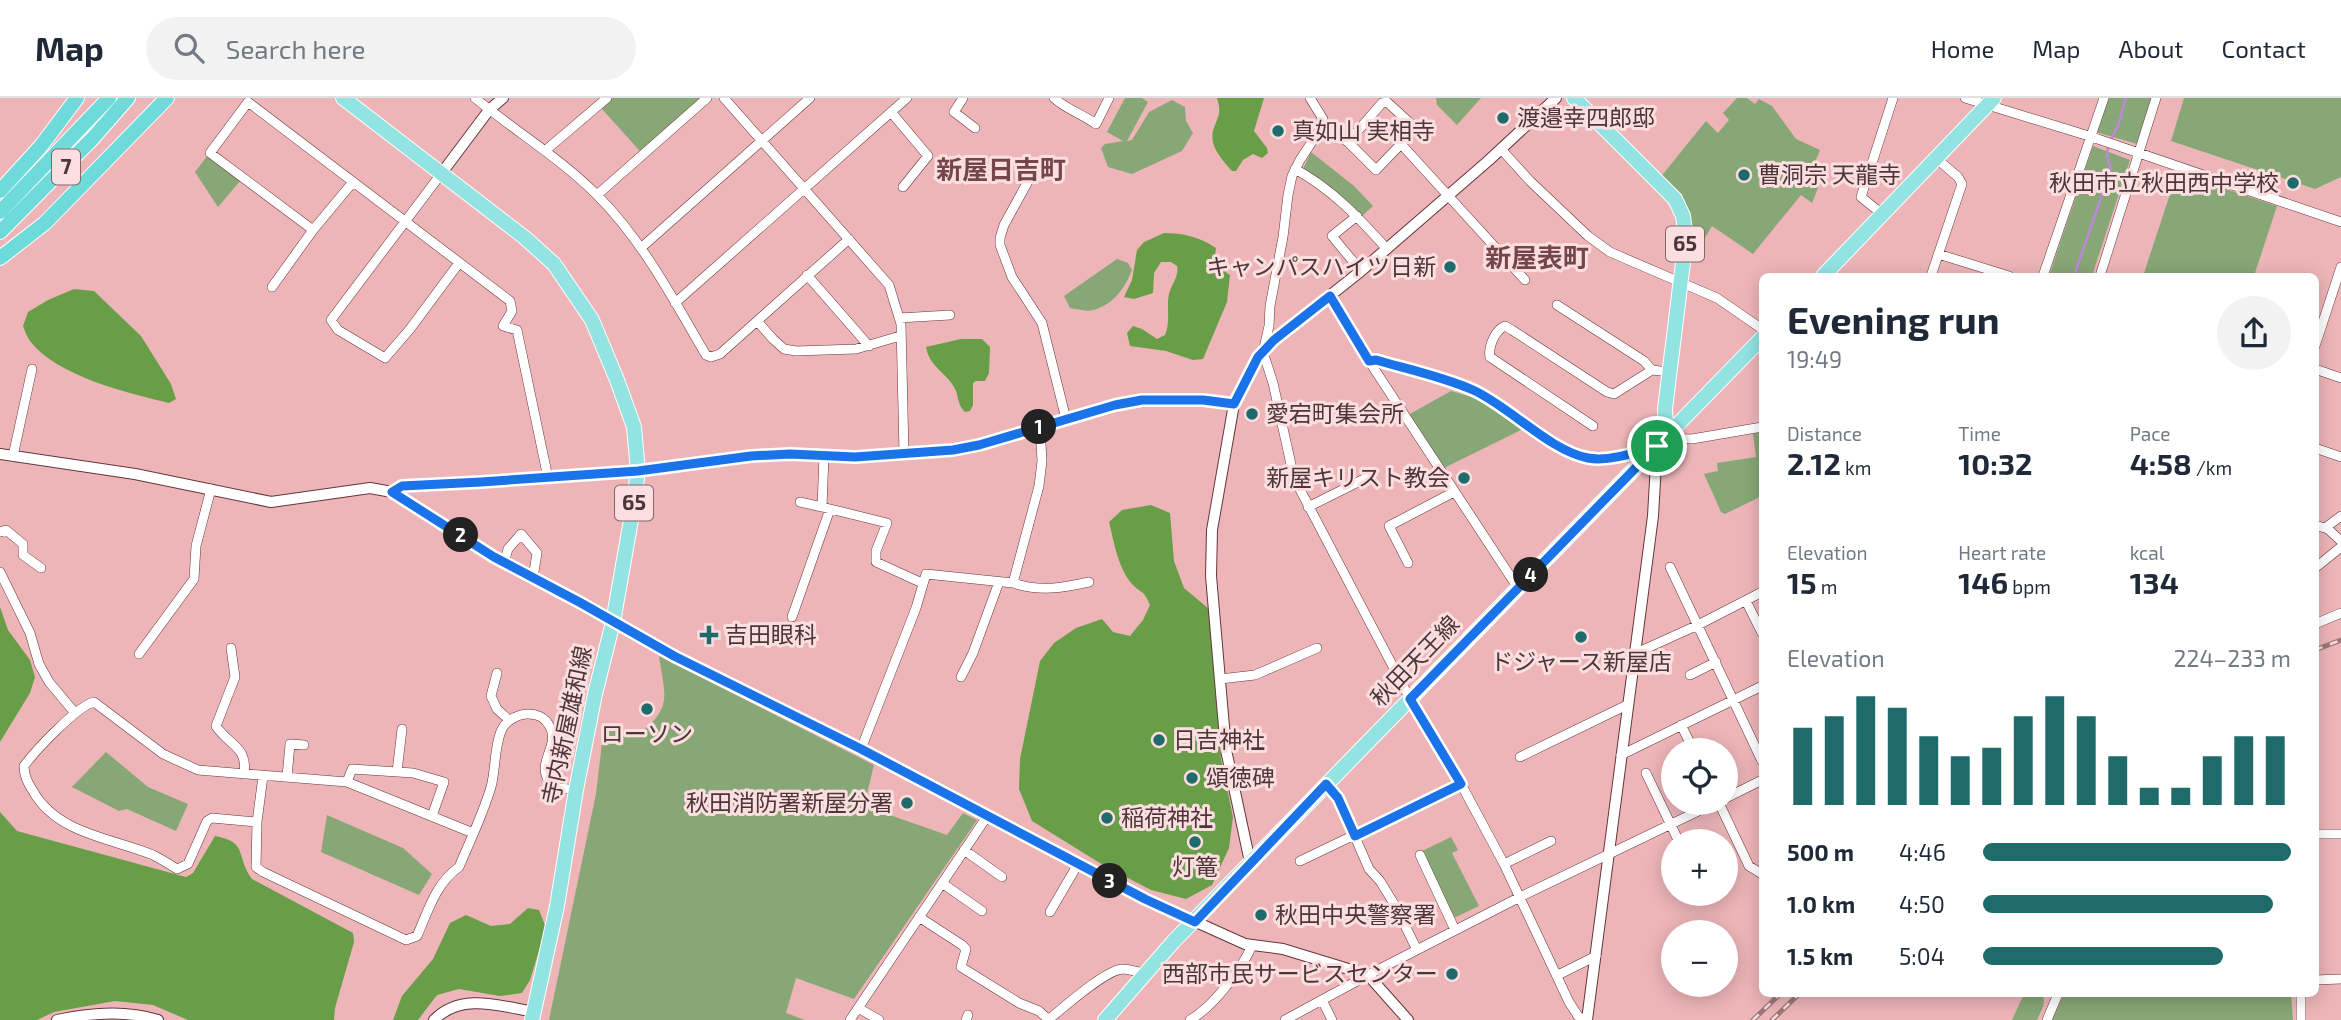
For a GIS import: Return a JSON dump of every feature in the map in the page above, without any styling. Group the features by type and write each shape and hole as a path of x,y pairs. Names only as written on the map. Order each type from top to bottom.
{"highway":[{"path":"0,191 41,146 77,98"},
{"name":"7","path":"0,212 109,98"},
{"name":"7","path":"0,232 93,138 128,98"},
{"path":"0,258 45,223 167,98"}],"main road":[{"name":"寺内新屋雄和線","path":"343,98 524,237 554,264 592,320 634,427 638,471 631,520 576,790 557,906 533,1016"},
{"name":"65","path":"1574,98 1675,199 1683,216 1686,238 1665,409 1665,438"},
{"path":"1826,273 1991,102"},
{"name":"秋田天王線","path":"1105,1020 1172,942 1195,922 1250,862 1759,341"}],"street":[{"path":"475,98 546,150 597,195 642,247 706,355 711,357 720,354 849,239"},
{"path":"459,263 385,358 338,330 331,320 489,110 503,98"},
{"path":"546,150 607,98"},
{"path":"597,195 707,98"},
{"path":"724,98 889,285 900,318 904,453"},
{"path":"642,247 810,98"},
{"path":"676,303 907,98"},
{"path":"963,98 954,112 975,128"},
{"path":"1054,98 1096,124 1109,98"},
{"path":"1310,98 1323,119 1323,125 1295,170 1288,195 1263,352 1273,383 1294,478 1410,699 1461,784 1504,864 1569,1002 1578,1016 1586,1020 1597,956 1634,654 1665,438"},
{"path":"1250,862 1226,750 1211,576 1212,530 1234,404 1246,378 1274,340 1387,249 1556,98"},
{"path":"1882,214 1861,197 1893,98"},
{"path":"1965,98 1991,102 2341,222"},
{"path":"2044,273 2095,138 2104,98"},
{"path":"2102,273 2134,152 2156,98"},
{"path":"313,230 210,153 248,102 510,301 512,311 503,326 517,330 548,478"},
{"path":"1323,125 1348,142 1376,170 1401,144 1410,123 1387,102 1382,103 1348,142"},
{"path":"891,112 928,156 903,187"},
{"path":"1401,144 1525,280"},
{"path":"1502,149 1549,199 1609,252 1717,298 1759,327"},
{"path":"1932,273 1962,184 1958,177 1937,159"},
{"path":"1295,170 1318,182 1357,216 1387,249"},
{"path":"1032,174 1004,225 1000,239 1012,277 1042,323 1066,419"},
{"path":"272,287 313,230 354,182"},
{"path":"1357,216 1332,236 1361,271"},
{"path":"1938,254 1999,273"},
{"path":"2319,337 2336,298 2341,267"},
{"path":"807,275 869,346"},
{"path":"1330,296 1369,361 1518,588"},
{"path":"1557,305 1644,361 1652,370"},
{"path":"900,318 950,315"},
{"path":"757,321 784,349 796,351 869,346 900,336"},
{"path":"1593,426 1490,357 1488,349 1501,327 1506,326 1607,393 1614,394 1652,370 1670,372"},
{"path":"1369,361 1376,360 1471,389 1544,436 1589,458 1628,455 1665,438 1692,439 1759,428"},
{"path":"13,456 32,369"},
{"path":"2319,370 2341,378"},
{"path":"392,492 402,486 638,471 751,456 855,457 953,450 1142,400 1234,404"},
{"path":"1013,583 1039,486 1042,461 1040,426"},
{"path":"2319,449 2341,457"},
{"path":"0,454 135,474 271,502 370,488 392,492 504,563 674,656 861,749 1145,899 1252,946 1283,949 1367,975 1408,1020"},
{"path":"792,617 826,508 824,455"},
{"path":"1308,507 1370,476"},
{"path":"139,654 194,579 196,546 211,489"},
{"path":"1408,563 1389,526 1454,492"},
{"path":"800,502 887,523 876,551 876,562 922,583"},
{"path":"2325,528 2341,516"},
{"path":"2319,526 2341,541"},
{"path":"0,532 6,530 23,544 23,555 41,568"},
{"path":"504,563 509,549 521,534 537,553 533,578"},
{"path":"2319,565 2341,547"},
{"path":"1670,567 1759,754"},
{"path":"0,572 30,633 39,664 49,682 75,713"},
{"path":"861,749 916,608 926,574 1013,583 1032,589 1055,589 1089,582"},
{"path":"961,677 974,653 999,582"},
{"path":"1634,654 1699,625 1759,594"},
{"path":"1746,601 1759,627"},
{"path":"2319,622 2341,613"},
{"path":"232,648 235,677 216,726 241,751 246,760 244,774"},
{"path":"1220,679 1255,675 1317,648"},
{"path":"1690,675 1716,662"},
{"path":"497,673 491,696 498,709 509,720"},
{"path":"1621,755 1759,688"},
{"path":"257,822 212,818 207,821 188,863 177,869 153,855 107,841 51,815 33,791 25,776 24,766 75,713 86,704 94,702 163,754 198,770 347,782 473,833"},
{"path":"1520,757 1628,705"},
{"path":"263,776 257,822 256,867 406,940 416,936 439,886 447,875 459,867 492,785 501,730 509,720 526,713 541,717 550,725 553,736 544,768 545,778 552,787 576,790"},
{"path":"1682,725 1688,738"},
{"path":"397,772 402,729"},
{"path":"287,777 290,744 304,745"},
{"path":"347,782 352,769 413,773 444,782 432,816"},
{"path":"1646,773 1673,829"},
{"path":"1738,792 1759,781"},
{"path":"1326,784 1338,798 1369,869 1396,907 1417,950"},
{"path":"1300,862 1461,784"},
{"path":"1285,1020 1520,897 1691,815"},
{"path":"1723,815 1749,866 1759,872"},
{"path":"850,1020 988,816"},
{"path":"2319,834 2341,834"},
{"path":"1504,864 1551,841"},
{"path":"964,850 1002,877"},
{"path":"1420,855 1455,930"},
{"path":"1050,912 1078,864"},
{"path":"942,883 982,911"},
{"path":"919,917 962,944 966,949 961,967 1019,1003 1039,1011 1048,1020 1085,990 1114,972 1123,969 1144,973"},
{"path":"1189,1020 1212,1002 1247,957 1252,946"},
{"path":"1558,975 1597,956"},
{"path":"2319,980 2341,979"},
{"path":"2047,1020 2057,997"},
{"path":"2301,997 2301,1020"},
{"path":"1322,1000 1332,1020"},
{"path":"434,1020 443,1010 457,1004 473,1002 533,1016"},
{"path":"858,1008 879,1020"},
{"path":"57,1020 88,1014 119,1014 158,1020"}],"green space":[{"path":"612,98 700,98 640,151 601,108"},
{"path":"1125,98 1142,98 1148,102 1127,141 1132,140 1149,112 1172,100 1185,107 1186,121 1193,133 1182,151 1132,174 1108,167 1101,148 1105,144 1123,141 1107,132"},
{"path":"1217,98 1264,98 1254,131 1268,153 1262,158 1253,154 1243,160 1236,171 1232,171 1225,163 1213,142 1213,131 1219,112"},
{"path":"1436,98 1481,98 1457,125 1437,105"},
{"path":"1737,98 1747,98 1755,104 1759,99 1772,106 1796,139 1820,150 1809,177 1820,183 1812,203 1801,195 1753,254 1712,226 1705,238 1690,230 1659,179 1706,121 1718,133 1729,120 1723,113"},
{"path":"2107,98 2151,98 2137,144 2096,132"},
{"name":"秋田市立秋田西中学校","path":"2184,98 2341,98 2341,177 2315,189 2171,141"},
{"path":"2093,146 2130,160 2093,273 2050,273"},
{"path":"1311,152 1354,186 1373,206 1361,217 1328,185 1303,169"},
{"path":"208,155 241,180 218,207 195,172"},
{"path":"2177,173 2277,206 2255,273 2144,273"},
{"path":"1164,233 1191,236 1216,248 1214,264 1230,275 1227,302 1203,359 1193,360 1166,351 1130,346 1127,333 1133,326 1157,339 1165,335 1167,330 1169,294 1177,266 1171,262 1161,262 1154,273 1153,293 1134,299 1124,297 1132,280 1137,250 1144,242"},
{"path":"1117,259 1128,263 1132,270 1117,295 1107,304 1093,310 1070,308 1064,296"},
{"path":"74,289 94,291 141,336 171,384 176,399 169,403 94,381 57,364 30,341 23,326 28,312"},
{"path":"961,339 982,339 990,347 989,373 985,381 973,383 973,405 970,411 965,412 953,385 931,360 926,347"},
{"path":"1451,391 1479,399 1523,429 1444,468 1408,415"},
{"path":"1759,433 1759,497 1725,514 1721,512 1704,474 1718,471 1717,463 1756,457 1753,434"},
{"path":"1151,505 1170,513 1174,561 1184,588 1209,609 1221,759 1233,817 1229,848 1212,885 1186,899 1151,890 1103,865 1032,821 1019,789 1020,759 1040,661 1054,643 1076,628 1102,619 1113,632 1130,636 1143,620 1150,605 1124,571 1109,522 1122,510"},
{"path":"0,607 8,630 30,660 35,677 30,693 0,742"},
{"path":"659,656 874,765 864,806 947,835 963,813 977,820 854,999 796,978 786,1013 805,1020 549,1020 596,794 604,726 640,733 651,724 664,699"},
{"path":"106,752 148,787 188,804 176,831 127,809 119,811 72,787"},
{"path":"0,812 17,831 186,877 193,873 215,836 233,842 240,851 252,879 353,933 354,942 334,1020 188,1020 153,1005 115,1001 54,1012 37,1020 0,1020"},
{"path":"327,815 403,848 432,874 419,895 321,852"},
{"path":"1451,837 1458,850 1452,853 1479,906 1454,918 1420,852"},
{"path":"528,908 539,910 546,928 530,980 522,993 500,996 459,989 437,995 418,1020 393,1020 402,996 433,959 450,923 466,915 491,926 510,924"},
{"path":"2023,997 2043,997 2044,1004 2037,1020 2012,1020"},
{"path":"2063,997 2291,997 2293,1020 2052,1020"}],"waterway":[{"path":"2075,273 2111,169 2107,155 2109,144 2126,98"}],"railway":[{"path":"2319,648 2341,640"},
{"path":"1753,1020 1777,997"},
{"path":"1772,1020 1796,997"}],"place":[{"name":"渡邉幸四郎邸","path":"1503,118"},
{"name":"真如山 実相寺","path":"1278,131"},
{"name":"曹洞宗 天龍寺","path":"1744,175"},
{"name":"秋田市立秋田西中学校","path":"2293,183"},
{"name":"キャンパスハイツ日新","path":"1450,267"},
{"name":"愛宕町集会所","path":"1252,414"},
{"name":"新屋キリスト教会","path":"1464,478"},
{"name":"吉田眼科","path":"709,635"},
{"name":"ドジャース新屋店","path":"1581,637"},
{"name":"ローソン","path":"647,709"},
{"name":"日吉神社","path":"1159,740"},
{"name":"頌徳碑","path":"1192,778"},
{"name":"秋田消防署新屋分署","path":"907,803"},
{"name":"稲荷神社","path":"1107,818"},
{"name":"灯篭","path":"1195,842"},
{"name":"秋田中央警察署","path":"1261,915"},
{"name":"西部市民サービスセンター","path":"1452,974"}],"district":[{"name":"新屋日吉町","path":"1001,170"},
{"name":"新屋表町","path":"1537,258"}],"route":[{"path":"1330,296 1369,361 1376,360 1471,389 1544,436 1589,458 1628,455 1657,446 1410,699 1461,784 1355,836 1338,798 1326,784 1195,922 1145,899 861,749 674,656 494,557 392,492 402,486 638,471 751,456 790,454 855,457 953,450 1142,400 1203,400 1234,404 1258,357 1274,340 1330,296"}]}
